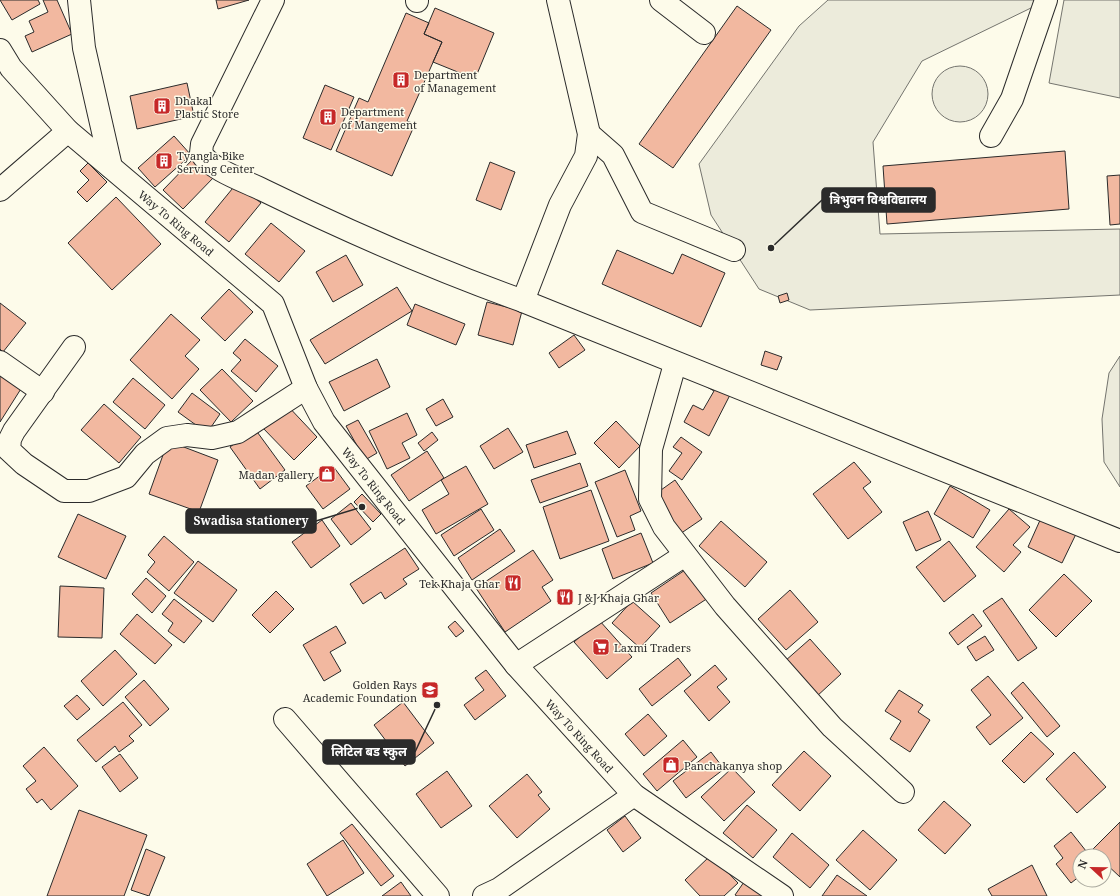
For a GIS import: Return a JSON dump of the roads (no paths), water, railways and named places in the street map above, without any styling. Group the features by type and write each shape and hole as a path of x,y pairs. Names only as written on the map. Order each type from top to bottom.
{"street":[{"path":"79,0 84,48 111,167"},
{"path":"273,0 202,144 201,153 205,160 209,163 278,197 447,274 522,301 675,364 1120,541"},
{"path":"522,301 560,205 586,156 589,134 558,0"},
{"path":"661,0 704,34"},
{"path":"991,136 1012,99 1046,0"},
{"name":"Way To Ring Road","path":"0,50 11,68 68,130 273,304 306,388 324,422 516,665 634,795 782,896"},
{"path":"0,190 68,130"},
{"path":"589,134 613,155 642,212 734,250"},
{"path":"74,346 43,392 14,431 10,440 9,450 24,464 64,492 89,491 126,478 145,454 167,438 187,435 212,438 238,432 306,388"},
{"path":"0,362 43,392"},
{"path":"675,364 651,450 650,499 664,527 725,606 832,727 903,792"},
{"path":"516,665 685,555"},
{"path":"285,719 438,896"},
{"path":"484,896 499,889 634,795"}],"place":[{"name":"Department of Management","path":"401,80"},
{"name":"Dhakal Plastic Store","path":"162,106"},
{"name":"Department of Mangement","path":"328,117"},
{"name":"Tyangla Bike Serving Center","path":"164,161"},
{"name":"त्रिभुवन विश्वविद्यालय","path":"771,248"},
{"name":"Madan gallery","path":"327,474"},
{"name":"Swadisa stationery","path":"362,507"},
{"name":"Tek Khaja Ghar","path":"513,583"},
{"name":"J &J Khaja Ghar","path":"565,597"},
{"name":"Laxmi Traders","path":"601,647"},
{"name":"Golden Rays Academic Foundation","path":"430,690"},
{"name":"लिटिल बड स्कुल","path":"437,705"},
{"name":"Panchakanya shop","path":"671,765"}]}
